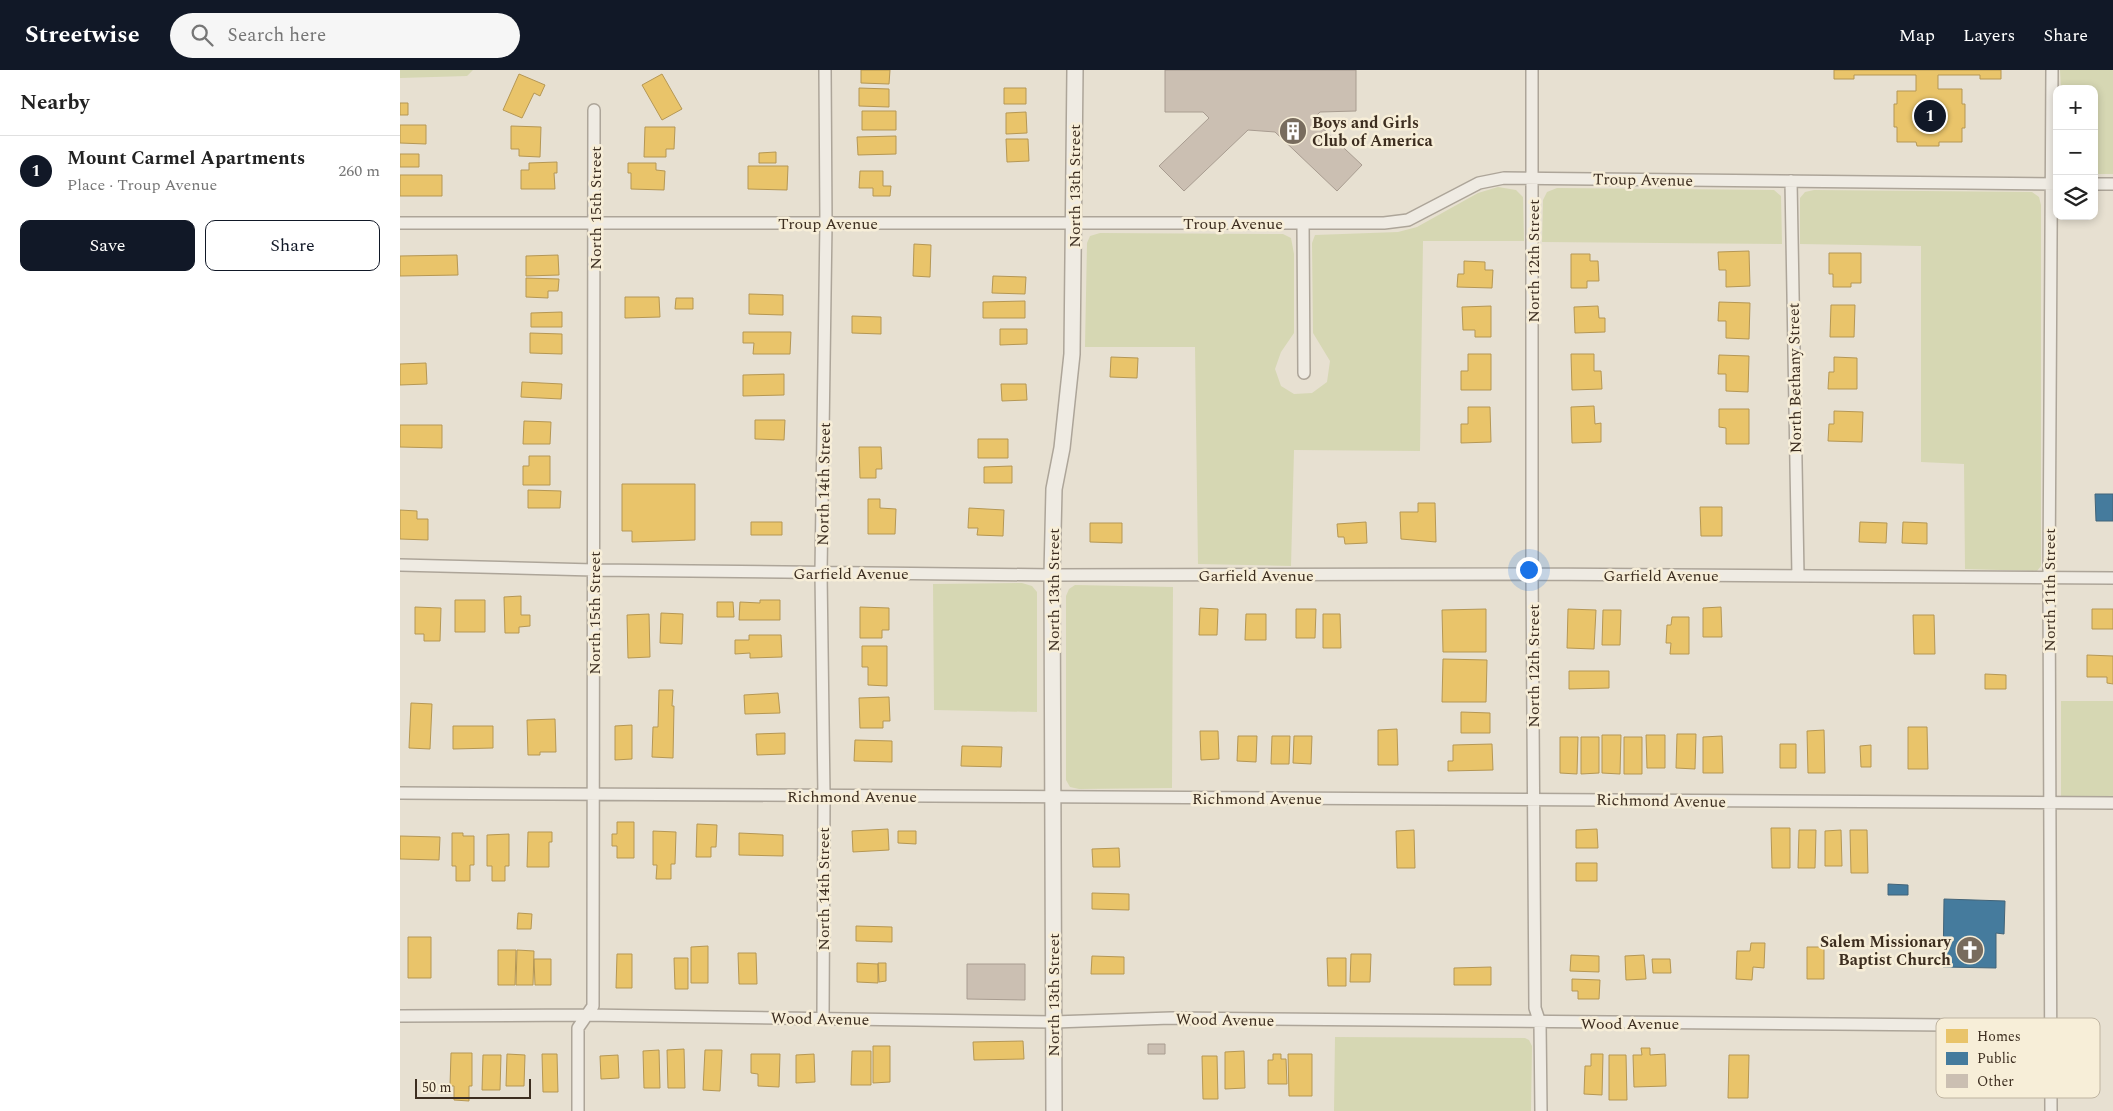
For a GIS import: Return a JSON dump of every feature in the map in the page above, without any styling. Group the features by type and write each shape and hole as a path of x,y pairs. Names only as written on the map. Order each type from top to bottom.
{"street":[{"name":"North 14th Street","path":"824,1018 821,573 826,224 825,70"},
{"name":"North 13th Street","path":"1054,1111 1052,574 1054,489 1062,448 1072,354 1075,70"},
{"name":"North 12th Street","path":"1532,70 1532,574 1535,1008 1540,1023 1541,1111"},
{"name":"North 11th Street","path":"2051,1018 2049,578 2053,184 2052,70"},
{"name":"North 15th Street","path":"578,1111 578,1028 593,1006 594,110"},
{"name":"Troup Avenue","path":"400,223 1384,223 1408,220 1479,183 1504,178 2053,184"},
{"name":"North Bethany Street","path":"1791,181 1798,576"},
{"path":"2098,184 2113,184"},
{"path":"1303,223 1304,373"},
{"name":"Garfield Avenue","path":"400,565 821,573 1532,574 2113,578"},
{"name":"Richmond Avenue","path":"400,793 2113,803"},
{"name":"Wood Avenue","path":"400,1016 824,1018 1054,1022 1171,1018 1936,1025"},
{"name":"North 11th Street","path":"2051,1098 2051,1111"}],"green space":[{"path":"400,70 473,70 467,76 400,78"},
{"path":"2060,70 2113,70 2113,174 2098,174 2098,85 2061,85"},
{"path":"1498,187 1516,190 1523,197 1524,241 1423,241 1420,451 1294,450 1291,566 1198,564 1195,347 1085,347 1087,243 1090,236 1100,233 1283,234 1291,238 1294,254 1294,333 1281,352 1275,369 1281,386 1294,394 1312,393 1327,382 1330,361 1313,333 1312,243 1315,235 1398,232 1417,227 1478,193"},
{"path":"1557,188 1774,190 1781,196 1782,244 1542,242 1543,200 1547,192"},
{"path":"1814,190 2032,192 2039,197 2041,205 2041,566 2037,571 1965,569 1964,464 1921,462 1921,246 1800,244 1800,198 1805,192"},
{"path":"1022,583 1032,586 1037,592 1037,712 934,710 933,584"},
{"path":"1075,585 1173,587 1172,788 1079,789 1070,787 1066,780 1066,596 1069,589"},
{"path":"2061,701 2113,701 2113,796 2061,796"},
{"path":"1335,1037 1525,1038 1529,1040 1532,1046 1531,1111 1334,1111"}],"building: Homes":[{"path":"861,70 890,70 889,84 861,83"},
{"path":"1834,70 2001,70 2001,79 1980,79 1980,75 1938,75 1938,89 1962,89 1962,104 1965,104 1965,128 1962,128 1962,142 1939,142 1939,146 1917,146 1916,142 1897,142 1897,127 1894,127 1894,104 1897,104 1897,91 1916,91 1916,75 1854,75 1854,79 1834,79"},
{"path":"519,74 545,85 540,96 534,93 522,118 503,110"},
{"path":"662,74 682,109 662,120 642,85"},
{"path":"859,88 889,89 889,107 859,106"},
{"path":"1004,88 1026,88 1026,104 1004,104"},
{"path":"400,103 408,103 408,115 400,115"},
{"path":"862,111 896,111 896,130 862,130"},
{"path":"1026,112 1027,133 1006,134 1006,113"},
{"path":"400,125 426,125 426,144 400,143"},
{"path":"511,126 541,127 540,157 519,156 519,149 511,149"},
{"path":"645,127 675,127 674,149 666,149 666,157 644,157"},
{"path":"896,136 896,154 858,155 857,137"},
{"path":"1006,139 1028,139 1029,161 1007,162"},
{"path":"776,152 776,163 759,163 759,153"},
{"path":"400,154 419,154 419,167 400,167"},
{"path":"557,162 557,173 554,173 555,189 521,189 521,170 529,170 529,163"},
{"path":"628,163 656,163 656,170 665,171 664,190 631,189 631,173 628,173"},
{"path":"748,166 788,166 787,190 748,189"},
{"path":"860,171 883,171 883,186 891,186 890,196 873,196 873,188 859,188"},
{"path":"400,175 442,175 442,196 400,196"},
{"path":"914,244 931,245 930,277 913,276"},
{"path":"1749,251 1750,286 1726,287 1726,270 1719,270 1718,252"},
{"path":"1829,253 1861,253 1861,283 1851,283 1851,287 1833,287 1833,274 1829,274"},
{"path":"1571,254 1590,254 1590,261 1598,261 1599,281 1587,281 1587,288 1571,288"},
{"path":"457,255 458,275 400,276 400,256"},
{"path":"558,255 559,275 526,276 526,256"},
{"path":"1464,261 1485,262 1485,270 1493,270 1492,288 1457,287 1458,274 1464,274"},
{"path":"993,276 1026,277 1025,294 992,293"},
{"path":"526,278 559,279 558,291 548,291 548,298 526,297"},
{"path":"749,294 783,295 783,315 749,314"},
{"path":"625,297 659,297 660,317 625,318"},
{"path":"676,298 693,298 693,309 675,309"},
{"path":"1025,301 1025,318 983,318 983,302"},
{"path":"1719,302 1750,303 1749,339 1726,338 1726,321 1718,321"},
{"path":"1831,305 1855,305 1854,337 1830,337"},
{"path":"1491,306 1491,337 1475,337 1475,330 1463,330 1462,307"},
{"path":"1598,306 1599,318 1605,318 1605,332 1575,333 1574,307"},
{"path":"562,312 562,327 531,327 531,313"},
{"path":"852,316 881,317 881,334 852,333"},
{"path":"1000,329 1027,329 1027,344 1000,345"},
{"path":"743,332 791,332 790,354 753,354 754,343 743,343"},
{"path":"530,333 562,334 562,354 530,353"},
{"path":"1468,354 1491,354 1491,390 1461,390 1461,371 1468,371"},
{"path":"1571,354 1594,354 1594,371 1601,371 1602,389 1572,390"},
{"path":"1719,355 1749,356 1748,392 1726,391 1726,374 1718,374"},
{"path":"1111,357 1138,358 1137,378 1110,377"},
{"path":"1834,357 1857,358 1857,389 1828,389 1829,372 1834,372"},
{"path":"426,363 427,384 400,385 400,364"},
{"path":"784,374 784,395 743,396 743,375"},
{"path":"522,382 562,384 561,399 521,397"},
{"path":"1001,384 1026,384 1027,400 1002,401"},
{"path":"1594,406 1595,424 1601,423 1601,442 1572,443 1571,407"},
{"path":"1468,407 1490,407 1491,442 1461,443 1461,424 1468,424"},
{"path":"1719,409 1749,409 1749,444 1726,444 1726,428 1719,427"},
{"path":"1834,411 1863,412 1862,442 1828,441 1829,424 1834,424"},
{"path":"755,420 785,420 784,440 755,439"},
{"path":"524,421 551,422 550,444 523,444"},
{"path":"400,425 442,425 442,448 400,447"},
{"path":"978,439 1008,439 1008,458 978,458"},
{"path":"859,447 881,447 882,469 876,469 876,478 860,478"},
{"path":"529,456 550,456 550,485 523,485 523,466 529,466"},
{"path":"1012,466 1012,483 984,483 984,467"},
{"path":"622,484 695,484 695,540 632,542 632,531 622,531"},
{"path":"528,490 561,491 560,508 528,508"},
{"path":"868,499 880,499 880,508 896,509 895,534 868,534"},
{"path":"1418,503 1435,503 1436,542 1401,539 1400,512 1418,512"},
{"path":"1700,507 1722,507 1722,536 1701,536"},
{"path":"969,508 1004,510 1003,536 977,535 978,528 968,528"},
{"path":"400,510 417,511 417,519 428,519 428,540 400,539"},
{"path":"751,522 782,522 782,535 751,535"},
{"path":"1366,522 1367,543 1345,544 1344,537 1338,537 1337,524"},
{"path":"1860,522 1887,523 1886,543 1859,542"},
{"path":"1903,522 1927,523 1927,544 1902,543"},
{"path":"1090,523 1122,523 1122,543 1090,542"},
{"path":"521,596 521,615 530,615 530,626 519,627 519,633 505,633 504,597"},
{"path":"455,600 485,600 485,632 455,632"},
{"path":"760,600 780,600 780,620 739,620 740,602 760,603"},
{"path":"717,602 733,602 734,617 717,617"},
{"path":"415,607 441,608 440,641 424,641 424,634 415,634"},
{"path":"860,607 889,608 889,630 882,630 882,638 860,638"},
{"path":"1721,607 1722,637 1703,637 1703,608"},
{"path":"1200,608 1218,609 1217,635 1199,635"},
{"path":"1296,609 1316,609 1315,638 1296,638"},
{"path":"1486,609 1486,652 1443,652 1442,610"},
{"path":"1568,609 1596,610 1594,649 1567,648"},
{"path":"2092,609 2113,609 2113,629 2092,629"},
{"path":"1603,610 1621,610 1620,645 1602,645"},
{"path":"661,613 683,614 682,644 660,643"},
{"path":"649,614 650,657 628,658 627,615"},
{"path":"1246,614 1266,614 1266,640 1245,640"},
{"path":"1323,614 1340,614 1341,648 1323,648"},
{"path":"1913,615 1934,615 1935,654 1914,654"},
{"path":"1672,617 1689,617 1689,654 1670,654 1671,643 1666,643 1667,625 1671,625"},
{"path":"749,635 781,635 782,657 750,658 750,653 735,654 735,640 749,640"},
{"path":"862,646 887,646 887,686 868,685 868,667 862,667"},
{"path":"2087,655 2113,656 2113,684 2107,683 2107,677 2087,677"},
{"path":"1443,659 1487,660 1486,702 1442,702"},
{"path":"1569,671 1609,671 1609,688 1569,689"},
{"path":"1985,674 2006,675 2006,689 1985,689"},
{"path":"659,690 673,690 673,758 652,757 653,727 658,727"},
{"path":"778,693 780,713 745,714 744,695"},
{"path":"889,697 890,721 883,721 883,728 860,728 859,698"},
{"path":"411,703 432,704 430,749 409,748"},
{"path":"1461,712 1490,713 1490,733 1461,733"},
{"path":"555,719 556,752 540,752 540,755 528,755 527,720"},
{"path":"632,725 632,759 615,760 615,726"},
{"path":"453,726 493,726 493,748 453,749"},
{"path":"1908,727 1927,727 1928,769 1908,769"},
{"path":"1397,729 1398,765 1378,765 1378,730"},
{"path":"1824,730 1825,773 1808,773 1807,731"},
{"path":"1200,731 1218,731 1219,759 1201,760"},
{"path":"785,733 785,754 757,755 756,734"},
{"path":"1677,734 1696,734 1695,769 1676,768"},
{"path":"1602,735 1621,735 1620,774 1602,773"},
{"path":"1646,735 1665,735 1665,768 1647,768"},
{"path":"1238,736 1257,736 1256,762 1237,761"},
{"path":"1272,736 1290,736 1289,764 1271,764"},
{"path":"1294,736 1312,736 1311,764 1293,763"},
{"path":"1722,736 1723,773 1703,773 1703,737"},
{"path":"1560,737 1578,737 1577,774 1560,773"},
{"path":"1581,737 1599,737 1599,773 1581,774"},
{"path":"1624,737 1642,737 1642,774 1624,774"},
{"path":"855,740 892,741 892,762 854,761"},
{"path":"1492,744 1493,770 1448,771 1448,761 1453,761 1453,745"},
{"path":"1780,744 1796,744 1796,768 1780,768"},
{"path":"1871,745 1871,767 1861,767 1860,746"},
{"path":"962,746 1002,747 1001,767 961,766"},
{"path":"617,822 634,822 634,858 617,858 617,846 612,846 612,834 617,834"},
{"path":"697,824 717,825 716,847 711,847 711,857 696,857"},
{"path":"1771,828 1790,828 1790,868 1772,868"},
{"path":"888,829 889,850 853,852 852,831"},
{"path":"1597,829 1598,848 1576,848 1576,830"},
{"path":"1414,830 1415,868 1397,868 1396,831"},
{"path":"1799,830 1816,830 1815,868 1798,868"},
{"path":"1841,830 1842,866 1825,866 1825,831"},
{"path":"1850,830 1867,830 1868,873 1851,873"},
{"path":"653,831 676,832 675,864 671,864 671,879 656,879 657,865 653,865"},
{"path":"898,831 916,831 916,844 898,843"},
{"path":"528,832 552,832 552,842 549,842 549,867 527,867"},
{"path":"452,833 474,836 474,865 470,865 470,881 456,881 456,866 452,866"},
{"path":"739,833 783,835 783,856 739,855"},
{"path":"509,834 509,866 505,866 505,881 492,881 492,866 487,866 487,835"},
{"path":"400,836 440,837 439,860 400,859"},
{"path":"1119,848 1120,867 1093,867 1092,849"},
{"path":"1576,863 1597,863 1597,881 1576,881"},
{"path":"1092,893 1129,894 1129,910 1092,909"},
{"path":"518,913 532,914 531,929 517,929"},
{"path":"856,926 892,927 892,942 856,941"},
{"path":"408,937 431,937 431,978 408,978"},
{"path":"1751,943 1765,943 1764,968 1753,967 1752,980 1736,979 1737,951 1750,951"},
{"path":"708,946 708,983 691,983 691,947"},
{"path":"1807,947 1824,947 1824,979 1807,979"},
{"path":"498,950 516,950 515,985 498,985"},
{"path":"517,950 534,951 533,985 516,985"},
{"path":"738,953 756,953 757,984 739,984"},
{"path":"617,954 632,954 632,988 616,988"},
{"path":"1351,954 1371,954 1370,982 1350,982"},
{"path":"1571,955 1599,956 1599,972 1570,971"},
{"path":"1644,955 1646,979 1626,980 1625,956"},
{"path":"1092,956 1124,957 1124,974 1091,974"},
{"path":"674,958 688,958 688,989 675,989"},
{"path":"1327,958 1346,958 1346,986 1328,986"},
{"path":"534,959 551,959 551,985 535,985"},
{"path":"1652,959 1670,959 1671,973 1653,973"},
{"path":"857,963 878,964 878,983 857,982"},
{"path":"878,963 886,963 886,981 879,982"},
{"path":"1491,967 1491,985 1454,985 1454,968"},
{"path":"1572,979 1600,980 1599,999 1578,999 1578,991 1572,991"},
{"path":"1023,1041 1024,1059 974,1060 973,1042"},
{"path":"873,1046 890,1046 890,1082 873,1083"},
{"path":"1641,1048 1650,1048 1650,1055 1665,1054 1666,1086 1634,1087 1633,1055 1642,1055"},
{"path":"684,1049 685,1088 668,1088 667,1050"},
{"path":"659,1050 660,1088 644,1088 643,1051"},
{"path":"705,1050 722,1050 720,1091 703,1090"},
{"path":"852,1051 871,1051 871,1085 851,1085"},
{"path":"1244,1051 1245,1088 1225,1089 1225,1052"},
{"path":"451,1053 472,1053 472,1086 469,1086 469,1101 454,1100 454,1086 450,1086"},
{"path":"507,1054 525,1055 524,1086 506,1086"},
{"path":"542,1054 557,1054 558,1092 543,1092"},
{"path":"751,1054 780,1054 779,1087 758,1086 758,1074 751,1073"},
{"path":"814,1054 815,1082 796,1083 796,1055"},
{"path":"1273,1054 1281,1054 1281,1059 1286,1059 1287,1084 1268,1084 1268,1060 1273,1060"},
{"path":"1288,1054 1312,1054 1312,1096 1289,1096"},
{"path":"1591,1054 1603,1054 1602,1095 1584,1094 1585,1066 1591,1066"},
{"path":"483,1055 501,1055 500,1090 482,1090"},
{"path":"618,1055 619,1078 601,1079 600,1056"},
{"path":"1609,1055 1626,1055 1627,1100 1609,1100"},
{"path":"1729,1055 1749,1055 1748,1098 1728,1098"},
{"path":"1202,1056 1217,1056 1218,1099 1203,1099"}],"building: Public":[{"path":"2095,494 2113,494 2113,521 2096,521"},
{"path":"1888,884 1908,885 1908,895 1888,895"},
{"name":"Salem Missionary Baptist Church","path":"1944,899 2005,901 2004,934 1996,933 1996,968 1943,967"}],"building: Other":[{"name":"Boys and Girls Club of America","path":"1165,70 1356,70 1356,111 1320,112 1313,119 1362,165 1337,191 1275,132 1248,130 1184,191 1159,166 1209,118 1203,112 1165,112"},
{"path":"967,964 1025,964 1025,1000 967,999"},
{"path":"1148,1044 1165,1044 1165,1054 1148,1054"}],"place":[{"name":"Mount Carmel Apartments","path":"1930,116"},
{"name":"Boys and Girls Club of America","path":"1293,131"},
{"name":"Salem Missionary Baptist Church","path":"1970,950"}]}
